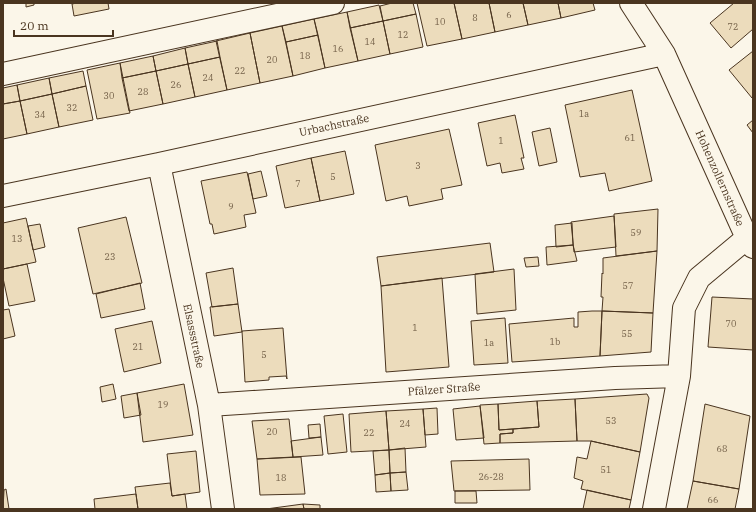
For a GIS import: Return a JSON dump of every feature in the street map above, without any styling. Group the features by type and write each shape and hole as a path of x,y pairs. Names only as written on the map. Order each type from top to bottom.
{"street":[{"path":"3,74 333,3"},
{"name":"Hohenzollernstraße","path":"631,3 664,54 750,243 699,278 684,308 679,376 654,509"},
{"name":"Urbachstraße","path":"3,196 159,164 664,54"},
{"name":"Elsassstraße","path":"159,164 209,405 223,509"},
{"name":"Pfälzer Straße","path":"209,405 615,378 679,376"}],"building":[{"path":"26,3 34,3 34,5 26,7"},
{"path":"108,3 109,9 74,16 72,4"},
{"path":"392,3 413,3 416,14 383,21 380,6"},
{"path":"417,3 454,3 462,39 427,46"},
{"path":"454,3 489,3 495,32 462,39"},
{"path":"489,3 523,3 528,25 495,32"},
{"path":"523,3 558,3 561,18 528,25"},
{"path":"558,3 593,3 595,10 561,18"},
{"path":"734,3 753,3 753,29 731,48 710,23"},
{"path":"379,5 383,21 350,28 347,12"},
{"path":"347,12 358,61 325,68 314,19"},
{"path":"416,14 423,47 390,54 383,21"},
{"path":"314,19 318,35 286,42 282,26"},
{"path":"383,21 390,54 358,61 350,28"},
{"path":"282,26 293,76 260,83 250,33"},
{"path":"250,33 260,83 227,90 216,41"},
{"path":"318,35 325,68 293,76 286,42"},
{"path":"217,41 220,57 188,64 185,48"},
{"path":"185,48 188,64 156,71 153,56"},
{"path":"753,51 753,97 752,98 729,70"},
{"path":"153,56 156,71 122,78 120,63"},
{"path":"220,57 227,90 195,97 188,64"},
{"path":"120,63 130,113 97,119 87,70"},
{"path":"188,64 195,97 163,104 156,71"},
{"path":"83,71 86,86 52,94 49,78"},
{"path":"156,71 163,104 129,111 122,78"},
{"path":"49,78 52,94 20,101 17,85"},
{"path":"17,85 20,101 3,104 3,88"},
{"path":"86,86 93,120 59,127 52,94"},
{"path":"632,90 652,181 609,191 605,173 580,177 565,105"},
{"path":"52,94 59,127 27,134 20,101"},
{"path":"20,101 27,134 3,139 3,104"},
{"path":"515,115 524,158 521,158 524,169 502,173 500,163 487,166 478,123"},
{"path":"753,120 753,133 747,125"},
{"path":"550,128 557,162 539,166 532,132"},
{"path":"449,129 462,185 441,189 443,199 409,206 407,196 386,201 375,145"},
{"path":"345,151 354,194 320,201 311,158"},
{"path":"311,158 320,201 285,208 276,166"},
{"path":"261,171 267,196 253,199 248,174"},
{"path":"247,172 256,213 244,215 246,227 214,234 212,224 210,224 201,181"},
{"path":"658,209 657,251 616,256 614,214"},
{"path":"614,216 616,247 574,252 571,222"},
{"path":"126,217 142,283 93,294 78,228"},
{"path":"26,218 36,262 3,269 3,223"},
{"path":"572,223 573,245 556,247 555,225"},
{"path":"40,224 45,247 33,250 28,226"},
{"path":"490,243 494,272 381,286 377,257"},
{"path":"573,245 577,261 547,265 546,247"},
{"path":"657,251 653,313 602,311 603,297 601,297 603,258"},
{"path":"538,257 539,266 526,267 524,258"},
{"path":"27,264 35,301 9,306 3,278 3,269"},
{"path":"233,268 238,304 212,307 206,273"},
{"path":"514,269 516,310 477,314 475,274"},
{"path":"442,278 449,367 386,372 381,286"},
{"path":"140,283 145,309 101,318 96,294"},
{"path":"712,297 753,299 753,350 708,347"},
{"path":"238,304 242,332 214,336 210,307"},
{"path":"9,309 15,336 3,339 3,310"},
{"path":"602,311 600,356 512,362 509,324 574,318 574,327 578,327 578,312"},
{"path":"602,311 653,313 651,352 600,356"},
{"path":"505,318 508,363 474,365 471,321"},
{"path":"152,321 161,363 124,372 115,329"},
{"path":"283,328 287,379 286,376 269,377 269,380 245,382 242,331"},
{"path":"113,384 116,399 102,402 100,387"},
{"path":"184,384 193,435 143,442 137,393"},
{"path":"137,393 141,415 124,418 121,396"},
{"path":"647,394 649,398 640,452 591,441 577,441 575,399"},
{"path":"575,399 577,441 500,443 500,434 513,433 513,429 539,427 537,401"},
{"path":"537,401 539,427 499,430 498,404"},
{"path":"498,404 499,430 513,429 513,433 500,434 500,443 484,444 480,405"},
{"path":"705,404 750,416 739,489 693,481"},
{"path":"480,406 484,438 456,440 453,409"},
{"path":"437,408 438,434 425,435 423,409"},
{"path":"423,409 426,447 389,450 386,411"},
{"path":"386,411 389,450 351,452 349,414"},
{"path":"343,414 347,452 328,454 324,416"},
{"path":"289,419 293,457 257,459 252,421"},
{"path":"320,424 321,437 309,438 308,425"},
{"path":"321,437 323,455 293,457 291,441"},
{"path":"591,441 640,452 631,500 581,489 583,481 574,478 577,457 587,459"},
{"path":"405,448 406,472 390,473 389,450"},
{"path":"389,450 390,473 375,475 373,451"},
{"path":"196,451 200,492 172,496 167,454"},
{"path":"301,457 305,494 260,495 257,459"},
{"path":"529,459 530,490 454,491 451,461"},
{"path":"406,472 408,490 391,491 390,473"},
{"path":"390,473 391,491 376,492 375,475"},
{"path":"693,481 739,489 735,509 687,509"},
{"path":"170,483 172,496 185,494 187,509 138,509 135,487"},
{"path":"6,489 9,509 3,509 4,490"},
{"path":"587,490 631,500 629,509 583,509"},
{"path":"455,491 476,491 477,503 455,503"},
{"path":"136,494 138,509 95,509 94,499"},
{"path":"303,504 320,505 320,509 304,509"},
{"path":"303,504 304,509 266,509"}]}
